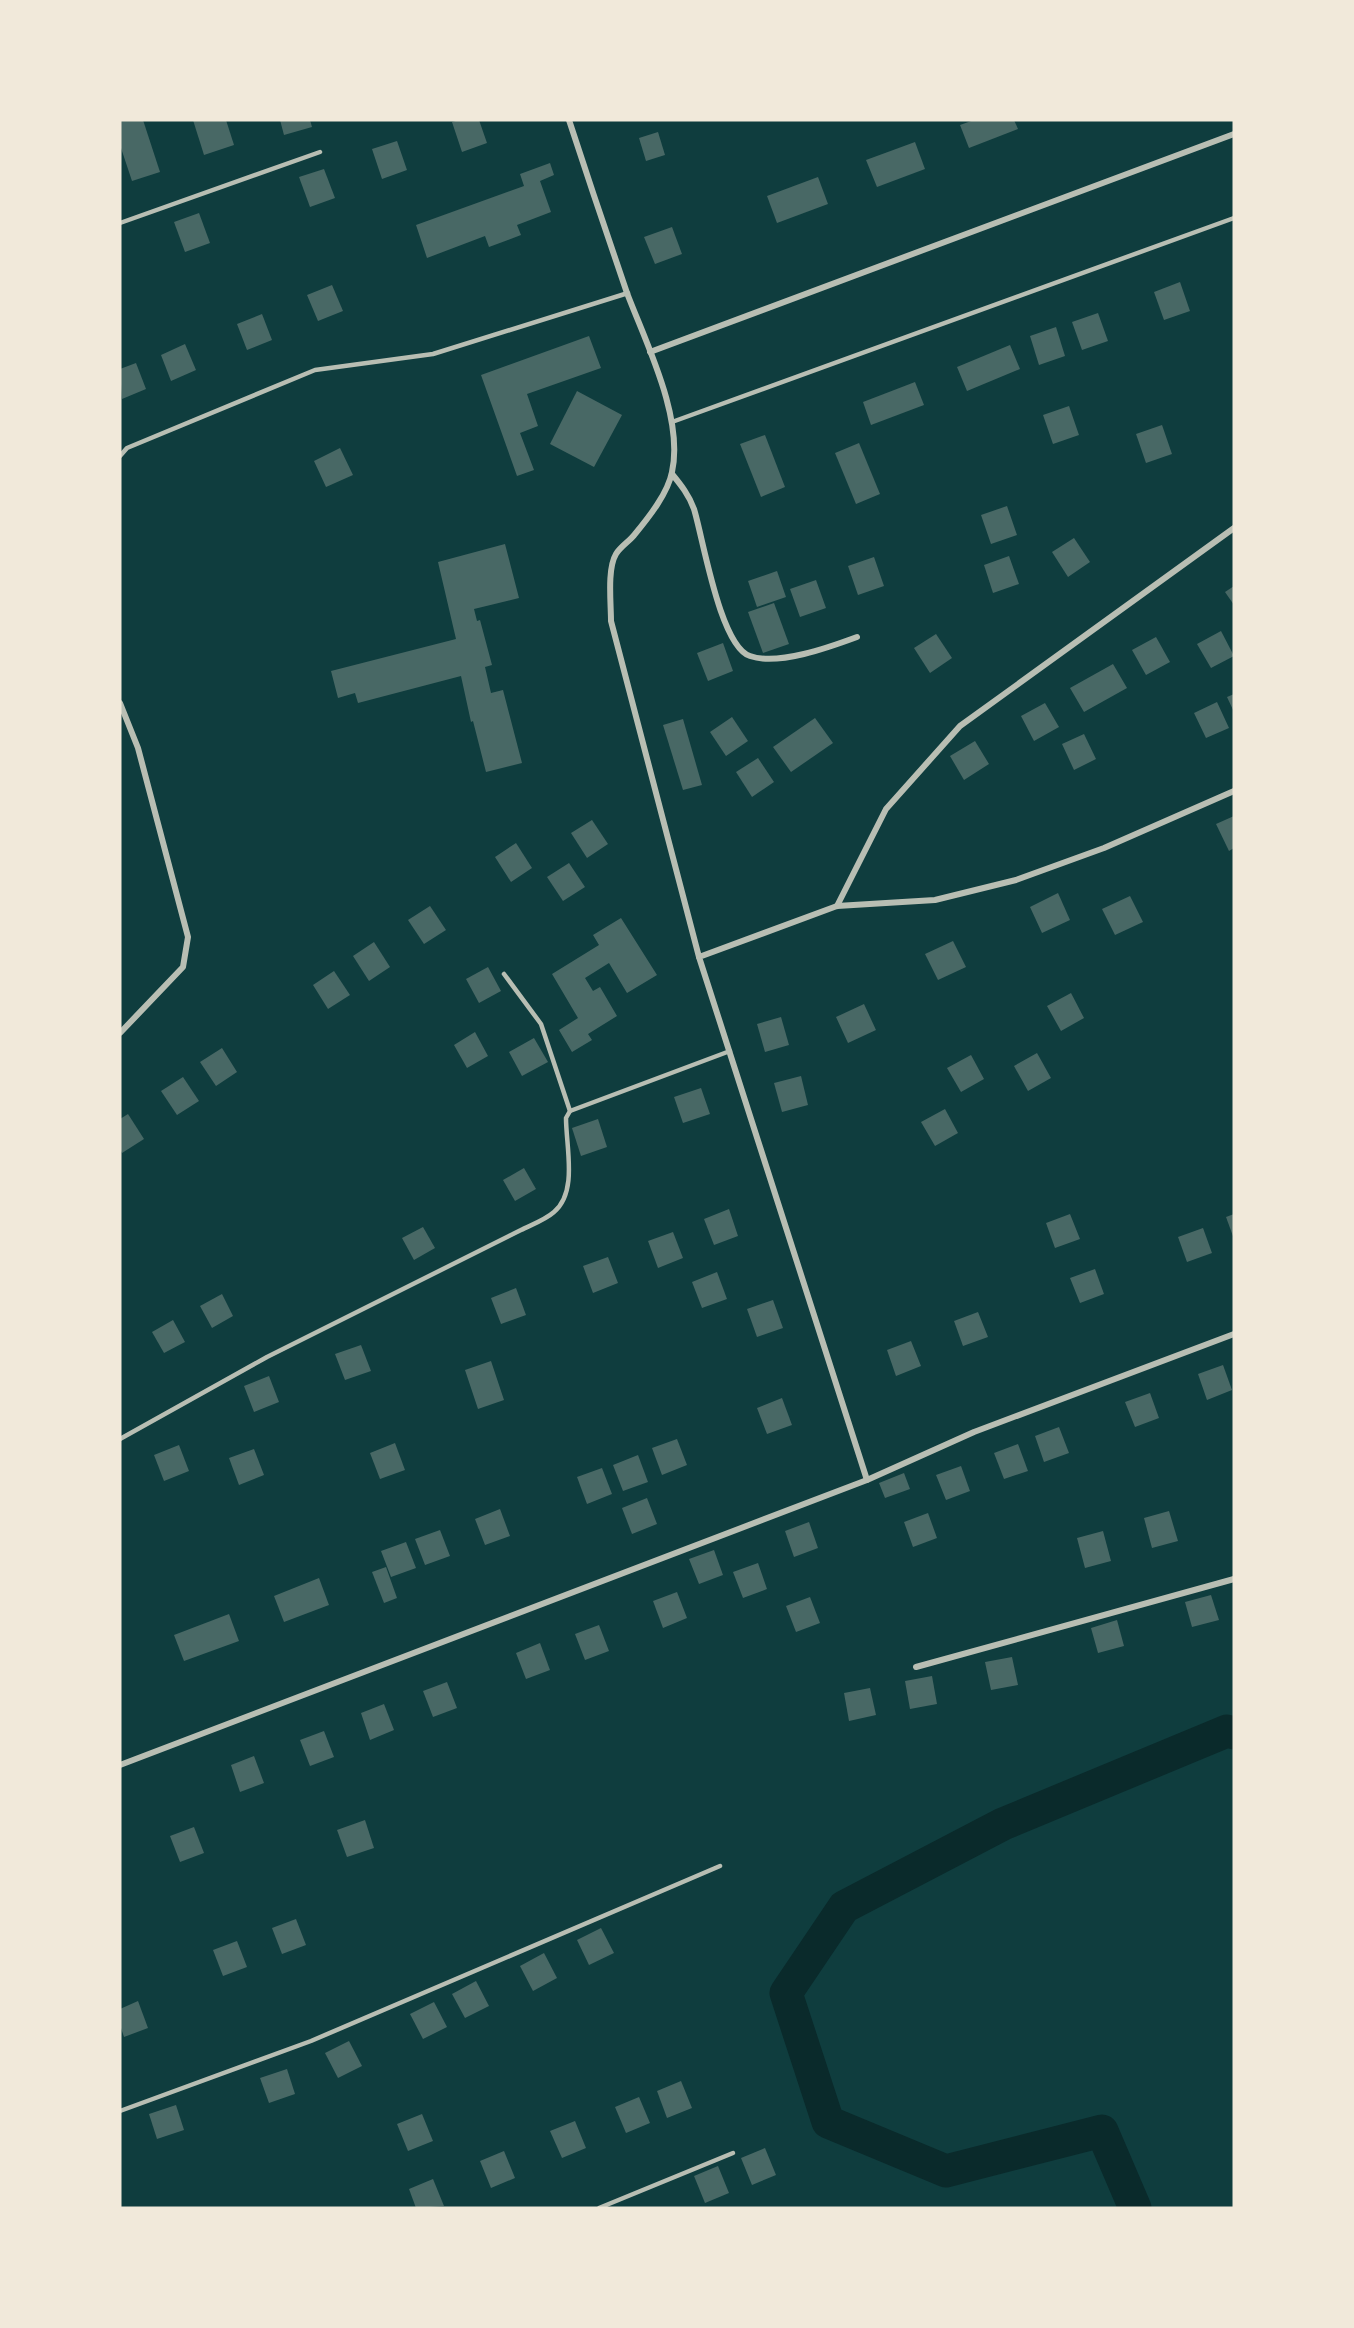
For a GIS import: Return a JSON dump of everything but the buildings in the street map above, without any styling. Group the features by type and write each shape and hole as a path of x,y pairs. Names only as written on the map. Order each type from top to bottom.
{"street":[{"path":"569,120 650,352 672,422 675,448 672,474 653,509 636,534 615,555 610,583 611,621 699,957 867,1480"},
{"path":"650,352 1234,134"},
{"path":"672,474 685,490 694,508 721,613 742,652 751,657 798,655 857,637"},
{"path":"837,906 886,809 960,726 1234,528"},
{"path":"120,703 138,748 189,937 183,967 120,1032"},
{"path":"699,957 837,906 935,900 1016,880 1104,848 1234,791"},
{"path":"120,1765 867,1480 974,1432 1234,1334"},
{"path":"916,1667 1234,1579"}],"lane":[{"path":"120,223 320,152"},
{"path":"672,422 1234,218"},
{"path":"120,456 127,448 315,370 433,354 628,293"},
{"path":"504,974 541,1024 570,1111"},
{"path":"120,1439 267,1357 554,1213 564,1200 570,1172 566,1118 570,1111 730,1051"},
{"path":"120,2111 311,2041 720,1866"},
{"path":"598,2208 733,2153"}],"waterway":[{"path":"1135,2208 1102,2131 946,2171 828,2122 786,1993 844,1907 1003,1824 1227,1731 1234,1733"}]}
